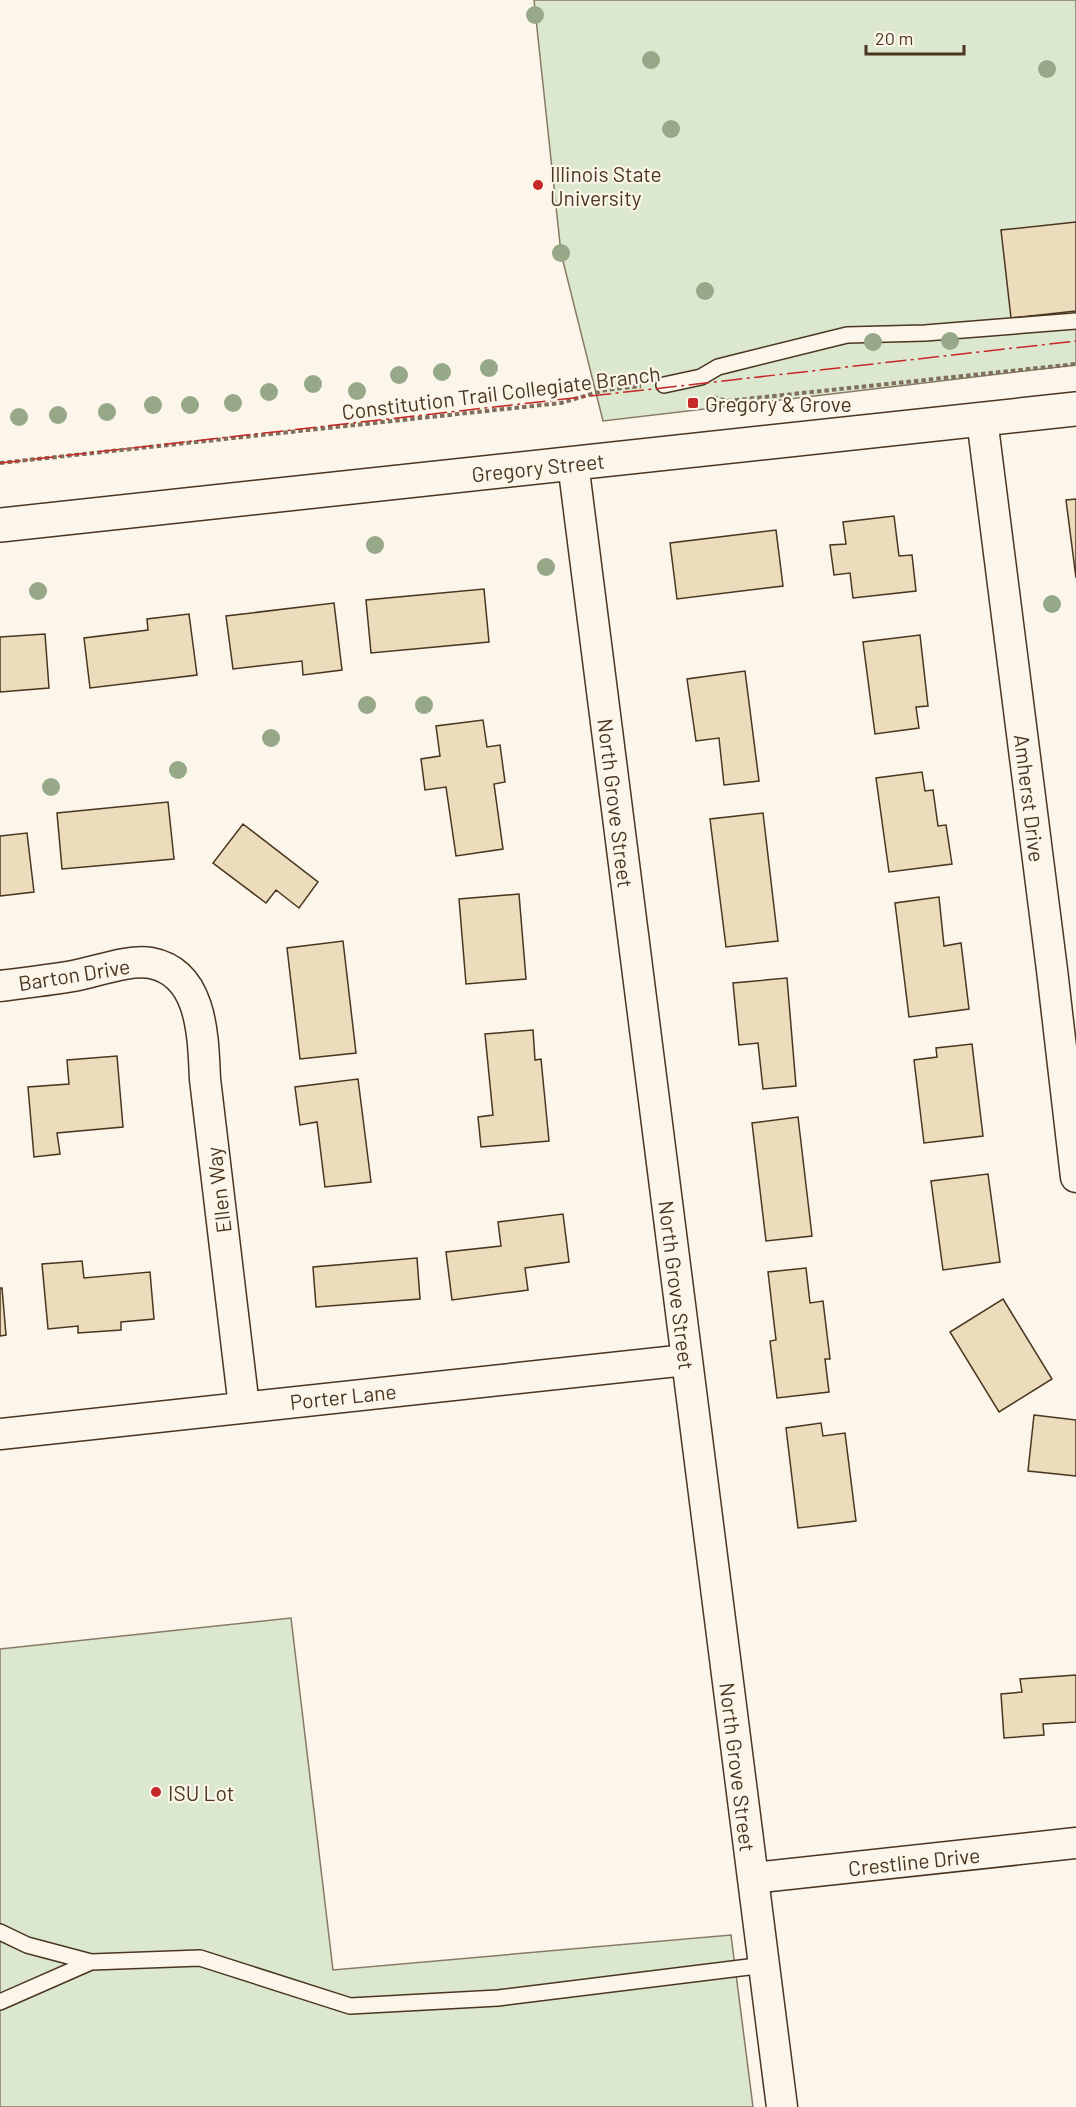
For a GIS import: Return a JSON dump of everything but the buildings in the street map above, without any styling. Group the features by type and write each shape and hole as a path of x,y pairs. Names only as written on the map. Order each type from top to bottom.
{"main road":[{"name":"Gregory Street","path":"0,525 1076,409"}],"street":[{"name":"Amherst Drive","path":"982,419 1076,1177"},
{"name":"North Grove Street","path":"573,463 782,2107"},
{"name":"Barton Drive","path":"0,986 71,976 128,964 150,963 167,970 179,979"},
{"name":"Ellen Way","path":"179,979 195,999 200,1020 244,1407"},
{"name":"Porter Lane","path":"0,1434 687,1360"},
{"name":"Crestline Drive","path":"753,1878 1076,1843"}],"lane":[{"path":"664,385 701,377 718,368 750,359 847,335 925,333 1076,321"},
{"path":"0,1932 27,1945 91,1962 200,1958 350,2006 498,1998 765,1965"},
{"path":"0,2002 91,1962"}],"path":[{"name":"Constitution Trail Collegiate Branch","path":"0,463 561,403 605,390 664,385 727,401 1076,364"}],"green space":[{"path":"534,0 1076,0 1076,365 603,421 561,253"},
{"name":"ISU Lot","path":"291,1618 333,1970 731,1935 753,2107 0,2107 0,1649"}],"power":[{"path":"0,463 1076,341"}],"place":[{"name":"Illinois State University","path":"538,185"},
{"name":"Gregory & Grove","path":"693,403"},
{"name":"ISU Lot","path":"156,1792"}]}
